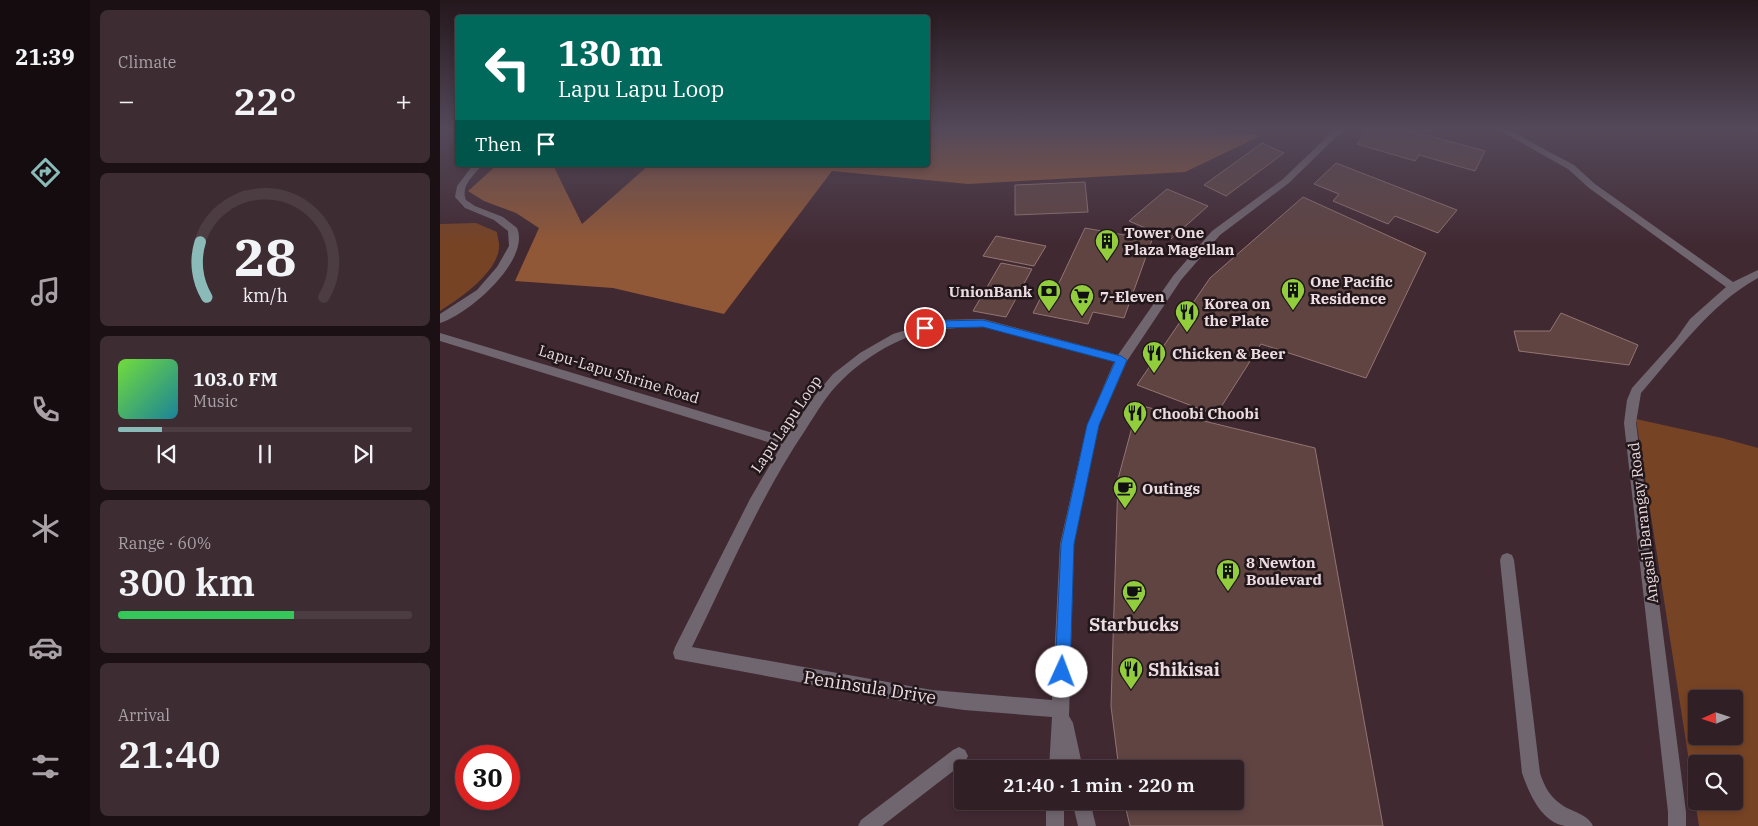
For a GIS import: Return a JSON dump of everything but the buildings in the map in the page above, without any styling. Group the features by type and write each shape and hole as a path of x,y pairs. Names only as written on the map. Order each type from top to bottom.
{"street":[{"path":"440,319 481,293 501,270 514,246 513,230 499,218 467,206 461,201 459,195 461,185 476,168"},
{"path":"1058,760 1067,544 1093,425 1121,360 1177,278 1216,232 1286,180 1299,168"},
{"path":"1572,168 1592,186 1733,286"},
{"name":"Angasil Barangay Road","path":"1677,826 1675,792 1630,423 1632,400 1636,391 1680,342 1694,322 1733,286 1758,273"},
{"name":"Lapu Lapu Loop","path":"681,653 754,503 789,443 820,397 844,372 864,356 898,337 939,324 983,323 1121,360"},
{"name":"Lapu-Lapu Shrine Road","path":"440,337 789,443"},
{"path":"1507,560 1531,773 1534,783 1545,803 1552,811 1584,826"},
{"name":"Peninsula Drive","path":"681,653 827,682 934,698 1061,709"},
{"path":"1061,709 1072,760"},
{"path":"867,826 959,756"},
{"path":"1055,826 1056,810"},
{"path":"1084,810 1087,826"}],"shaded area":[{"path":"494,168 554,168 582,224 646,168 1194,168 1185,172 968,184 832,171 724,314 613,288 515,281 539,228 516,213 484,201 468,191"},
{"path":"476,223 497,232 499,246 497,257 492,267 476,284 440,311 440,224"},
{"path":"1636,419 1758,448 1758,826 1699,826 1697,810 1743,810 1743,755 1688,755"}],"place":[{"name":"Tower One Plaza Magellan","path":"1107,262"},
{"name":"One Pacific Residence","path":"1293,311"},
{"name":"UnionBank","path":"1049,312"},
{"name":"7-Eleven","path":"1082,317"},
{"name":"Korea on the Plate","path":"1187,333"},
{"name":"Chicken & Beer","path":"1154,374"},
{"name":"Choobi Choobi","path":"1135,434"},
{"name":"Outings","path":"1125,509"},
{"name":"8 Newton Boulevard","path":"1228,592"},
{"name":"Starbucks","path":"1134,613"},
{"name":"Shikisai","path":"1131,690"}],"route":[{"path":"925,328 939,324 983,323 1121,360 1093,425 1067,544 1062,672"}]}
